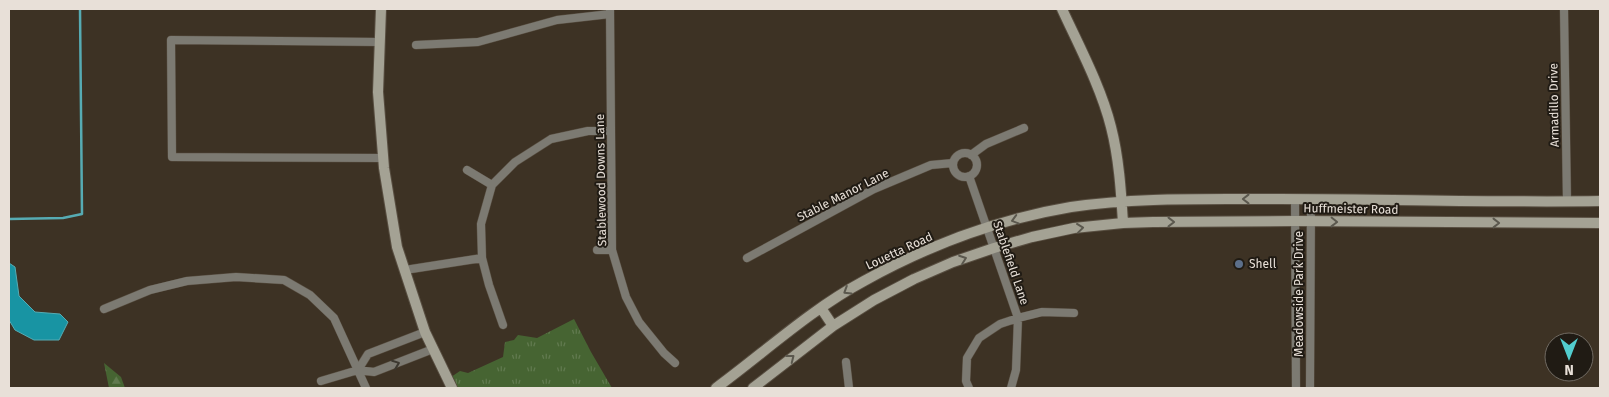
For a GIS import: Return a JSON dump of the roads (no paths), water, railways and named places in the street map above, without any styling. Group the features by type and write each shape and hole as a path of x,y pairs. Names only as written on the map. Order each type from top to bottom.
{"main road":[{"path":"381,9 378,92 383,158 397,247 425,332 452,388"},
{"path":"753,388 833,326 874,300 914,279 953,262 1032,237 1074,228 1123,223 1111,125 1093,78 1062,9"},
{"name":"Huffmeister Road","path":"1121,201 1153,199 1600,201"},
{"name":"Louetta Road","path":"716,388 821,308 863,281 905,260 945,243 1027,216 1121,201"},
{"name":"Huffmeister Road","path":"1123,223 1295,221 1600,223"},
{"path":"821,308 833,326"}],"street":[{"name":"Armadillo Drive","path":"1564,9 1567,202"},
{"path":"416,46 478,42 557,20 610,11"},
{"name":"Stablewood Downs Lane","path":"610,11 612,250 626,297 639,322 664,353 675,363"},
{"path":"379,42 171,40 172,157 383,158"},
{"path":"971,155 986,144 1024,128"},
{"path":"504,325 489,285 482,258 481,224 492,185 515,162 551,139 588,131 611,130"},
{"path":"965,153 971,155 976,161 976,170 969,176 956,174 953,163 957,156 965,153"},
{"name":"Stable Manor Lane","path":"747,258 874,189 931,165 953,163"},
{"path":"467,170 492,185"},
{"name":"Stablefield Lane","path":"969,176 1018,318 1016,370 1011,388"},
{"name":"Meadowside Park Drive","path":"1295,199 1296,388"},
{"name":"Meadowside Park Drive","path":"1310,388 1311,199"},
{"path":"596,250 612,250"},
{"path":"405,270 482,258"},
{"path":"104,310 150,290 187,281 236,277 284,280 310,295 334,318 366,388"},
{"path":"969,388 966,381 967,358 978,338 1000,324 1018,318 1042,312 1074,313"},
{"path":"358,370 368,354 425,332"},
{"path":"1296,335 1310,334"},
{"path":"321,381 358,370 374,372 434,349"},
{"path":"846,362 848,388"}],"water":[{"path":"9,263 15,267 19,296 35,312 60,314 68,322 59,340 34,340 15,330 9,320"}],"waterway":[{"path":"9,219 63,218 82,214 80,9"}],"place":[{"name":"Shell","path":"1239,264"}]}
